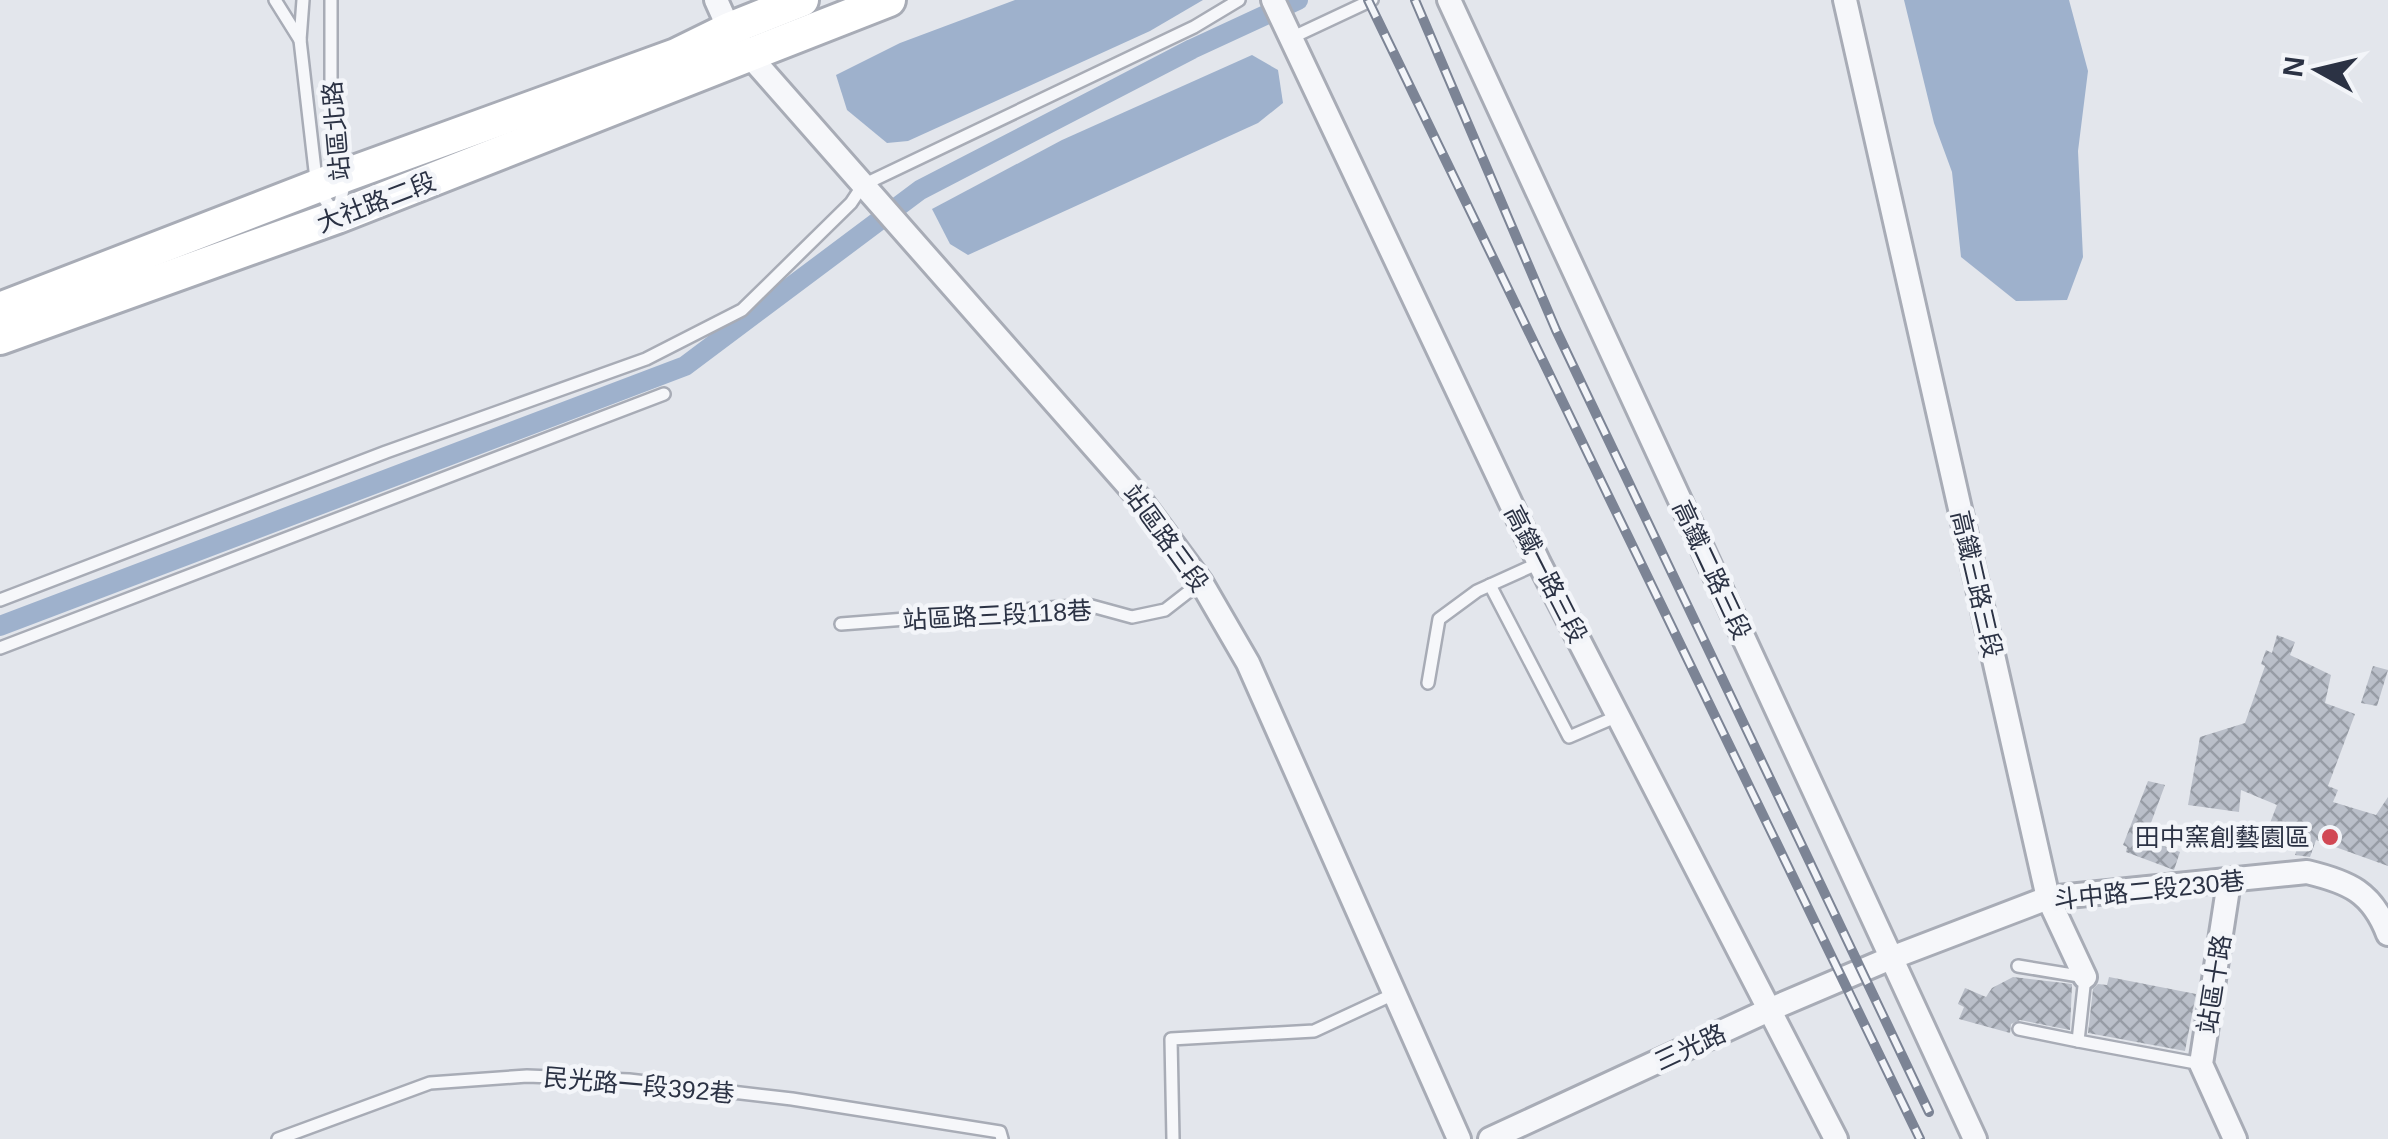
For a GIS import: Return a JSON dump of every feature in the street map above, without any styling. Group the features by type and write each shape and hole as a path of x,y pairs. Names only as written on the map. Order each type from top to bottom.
{"street":[{"path":"731,28 802,0"},
{"path":"731,28 889,0"},
{"name":"高鐵一路三段","path":"1273,0 1539,563 1836,1139"},
{"name":"高鐵二路三段","path":"1449,0 1975,1139"},
{"name":"高鐵三路三段","path":"1845,0 2048,898 2084,977"},
{"name":"大社路二段","path":"0,309 676,55 731,28"},
{"name":"大社路二段","path":"0,338 338,217 731,28"},
{"name":"站區路三段","path":"731,28 863,185 1139,498 1201,582 1248,663 1459,1139"},
{"name":"斗中路二段230巷","path":"1891,958 2048,898 2307,872 2343,881 2379,910 2388,934"},
{"name":"站區十路","path":"2229,882 2201,1064 2235,1139"},
{"name":"三光路","path":"1490,1139 1891,958"}],"lane":[{"path":"274,0 300,40"},
{"name":"站區北路","path":"303,0 300,40 338,217"},
{"name":"站區北路","path":"331,0 331,182 338,217"},
{"path":"0,600 386,452 646,359 742,310 851,202 863,185 1194,27 1239,0"},
{"path":"1291,38 1372,0"},
{"path":"0,648 664,394"},
{"path":"1428,682 1439,618 1490,585 1539,563"},
{"name":"站區路三段118巷","path":"842,624 1088,605 1132,617 1165,610 1201,582"},
{"path":"1490,585 1569,736 1618,716"},
{"path":"2018,966 2084,977"},
{"name":"高鐵三路三段","path":"2078,1041 2084,977"},
{"path":"1174,1139 1171,1039 1314,1031 1396,993"},
{"path":"2019,1029 2201,1064"},
{"name":"民光路一段392巷","path":"278,1139 430,1082 527,1076 629,1080 792,1099 1000,1132 1002,1139"}],"water":[{"path":"1015,0 1203,0 1150,31 908,141 887,143 847,110 836,75 900,43"},
{"path":"1904,0 2069,0 2088,71 2078,151 2083,257 2067,300 2016,301 1961,257 1952,172 1934,123"},
{"path":"1252,55 1278,70 1283,103 1258,123 968,255 950,244 932,209 1062,140"}],"building":[{"path":"2277,635 2295,642 2290,655 2331,675 2325,703 2355,714 2328,786 2338,790 2333,802 2376,815 2388,797 2388,866 2316,840 2310,857 2295,855 2299,842 2268,828 2277,805 2241,790 2239,812 2188,805 2200,737 2245,723 2265,666 2261,664 2266,650 2272,653"},
{"path":"2373,666 2388,670 2377,706 2361,703"},
{"path":"2148,781 2165,785 2145,839 2180,852 2174,870 2126,852 2123,845"},
{"path":"2013,977 2072,984 2070,1030 2020,1020 2011,1024 2010,1033 1959,1019 1964,1007 1958,1004 1965,988 1986,997 1992,988"},
{"path":"2109,977 2196,994 2185,1051 2088,1033 2093,989 2098,984 2107,985"}],"waterway":[{"path":"0,626 685,366 920,190 1192,49 1298,0"}],"railway":[{"path":"1368,0 1920,1139"},
{"path":"1415,0 1556,330 1929,1112"}],"place":[{"name":"田中窯創藝園區","path":"2330,837"}]}
